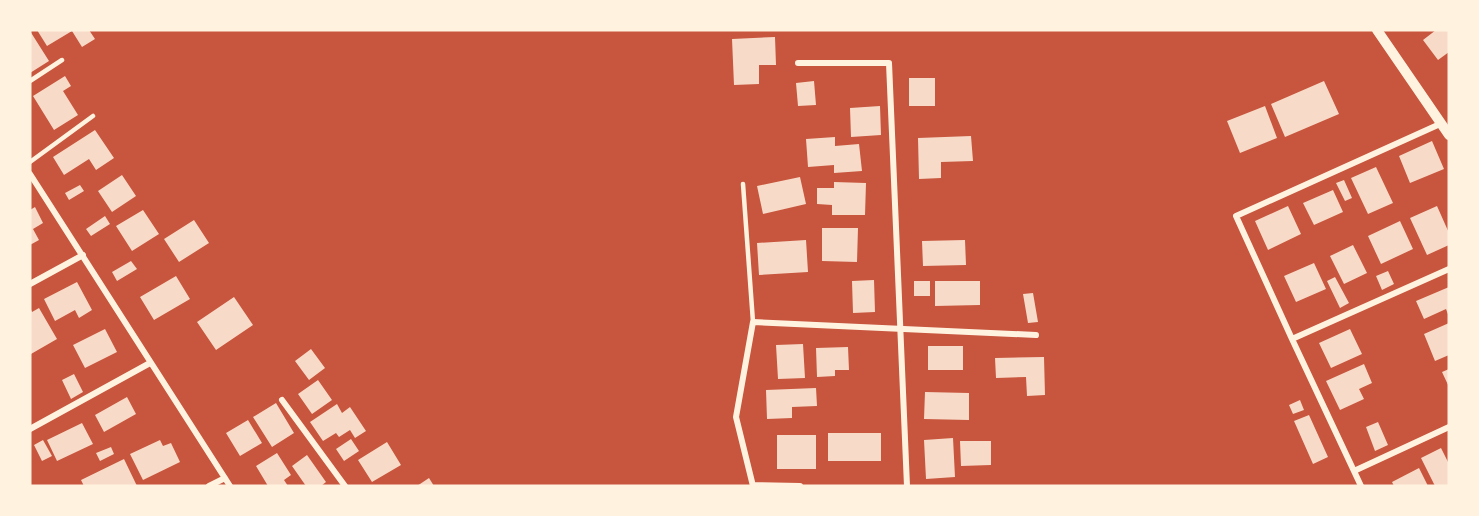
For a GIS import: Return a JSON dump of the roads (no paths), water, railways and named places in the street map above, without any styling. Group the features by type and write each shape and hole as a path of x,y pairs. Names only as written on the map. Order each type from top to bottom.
{"street":[{"path":"1377,30 1449,135"},
{"path":"798,63 890,63 907,486"},
{"path":"1361,486 1236,216 1440,124"},
{"path":"30,174 230,486"},
{"path":"30,284 83,255"},
{"path":"1292,339 1449,268"},
{"path":"800,486 753,485 736,417 753,322 1036,335"},
{"path":"30,429 150,363"},
{"path":"282,400 344,484 336,486"},
{"path":"1354,471 1449,427"},
{"path":"208,486 225,478"}],"lane":[{"path":"30,81 62,60"},
{"path":"30,162 93,116"},
{"path":"743,184 753,322"}]}
